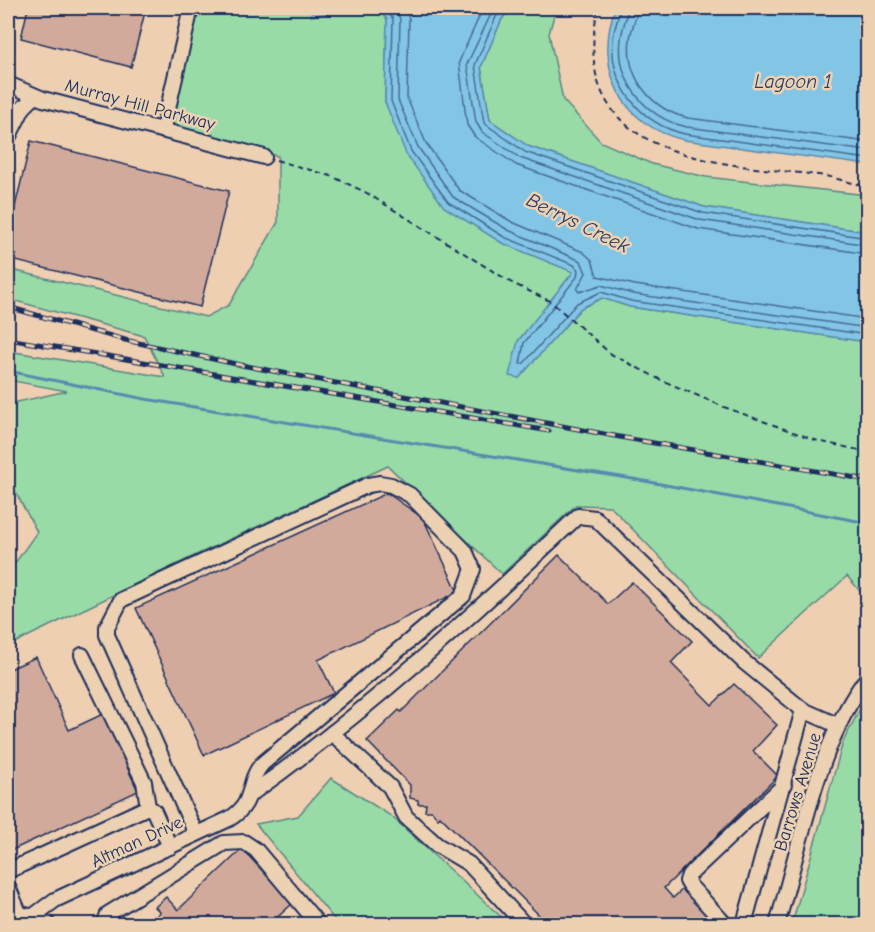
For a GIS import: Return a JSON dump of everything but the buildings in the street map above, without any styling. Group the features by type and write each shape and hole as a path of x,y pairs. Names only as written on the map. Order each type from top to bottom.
{"street":[{"path":"163,130 191,8"},
{"name":"Murray Hill Parkway","path":"8,84 35,96 264,157"},
{"path":"8,138 23,108 35,96"},
{"path":"196,834 107,635 107,627 121,600 368,485 380,483 400,489 465,551 473,569 463,596 262,764 256,773 251,794"},
{"path":"251,794 332,732 465,622 578,516 595,518 744,662 803,710 837,725"},
{"path":"82,655 144,782 148,807 154,811 170,847"},
{"name":"Barrows Avenue","path":"777,924 824,761 837,725 867,677"},
{"path":"744,924 803,710"},
{"path":"332,732 390,787 406,817 437,845 469,864 524,924"},
{"path":"725,924 690,886 687,881 688,875 784,785"},
{"name":"Altman Drive","path":"20,916 237,814 249,801 251,794"},
{"path":"8,871 148,807"},
{"path":"104,924 108,914 193,860 224,843 244,842 256,850 318,924"},
{"path":"8,887 20,916 48,924"}],"path":[{"path":"598,8 592,35 598,80 610,107 626,125 639,134 690,158 821,175 867,186"},
{"path":"264,157 331,176 365,192 512,283 549,302 611,354 659,379 724,407 808,437 867,452"}],"green space":[{"path":"188,8 313,8 311,15 377,8 387,19 385,102 502,243 574,272 518,341 519,378 581,308 602,298 630,307 867,342 867,599 847,576 758,658 610,506 576,505 502,574 388,466 8,646 8,573 37,532 8,478 8,404 67,391 8,380 8,351 165,377 144,336 8,299 8,269 206,317 229,305 278,222 278,156 157,124"},
{"path":"511,8 556,8 549,34 563,100 601,142 652,164 706,177 867,195 867,232 704,207 527,146 490,120 481,67 502,19"},
{"path":"867,695 867,924 792,924 843,742"},
{"path":"331,778 391,816 509,924 338,924 256,824 298,816"}],"water":[{"path":"313,8 361,8 311,16"},
{"name":"Berrys Creek","path":"377,8 511,8 502,19 481,67 490,120 528,146 704,207 867,232 867,342 630,307 602,298 581,308 519,378 509,376 518,341 573,272 502,243 444,207 406,154 385,102 387,19"},
{"name":"Lagoon 1","path":"615,8 867,8 867,165 684,140 662,132 643,121 618,91 611,72 608,52 609,30"}],"waterway":[{"path":"8,371 145,399 639,480 868,523"}],"railway":[{"path":"8,307 125,340 236,364 625,438 868,480"},
{"path":"8,339 549,431"}]}
